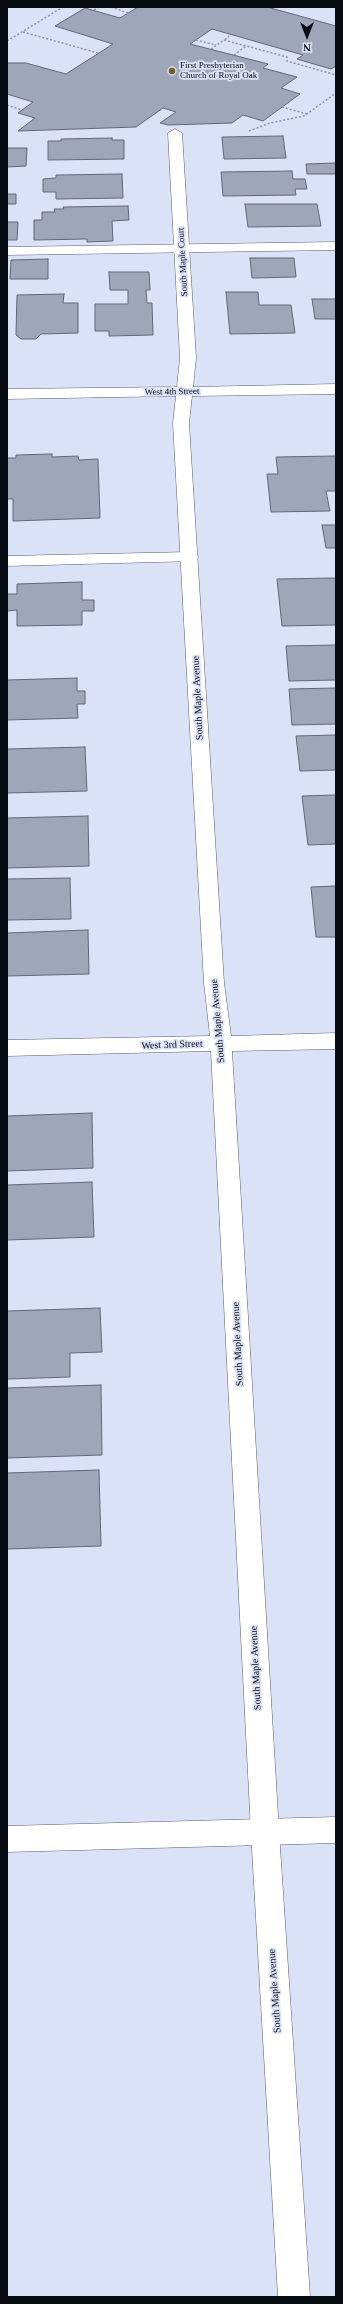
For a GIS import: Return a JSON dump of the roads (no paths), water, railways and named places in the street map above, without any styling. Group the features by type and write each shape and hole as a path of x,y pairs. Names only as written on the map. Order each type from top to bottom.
{"street":[{"name":"South Maple Court","path":"175,133 183,248 188,358 186,392"},
{"path":"7,251 336,246"},
{"name":"West 4th Street","path":"7,394 336,389"},
{"name":"South Maple Avenue","path":"186,392 181,423 214,976 220,1043 265,1832 294,2297"},
{"path":"7,561 190,557"},
{"name":"West 3rd Street","path":"7,1048 336,1041"},
{"path":"7,1839 336,1830"}],"place":[{"name":"First Presbyterian Church of Royal Oak","path":"172,71"}]}
